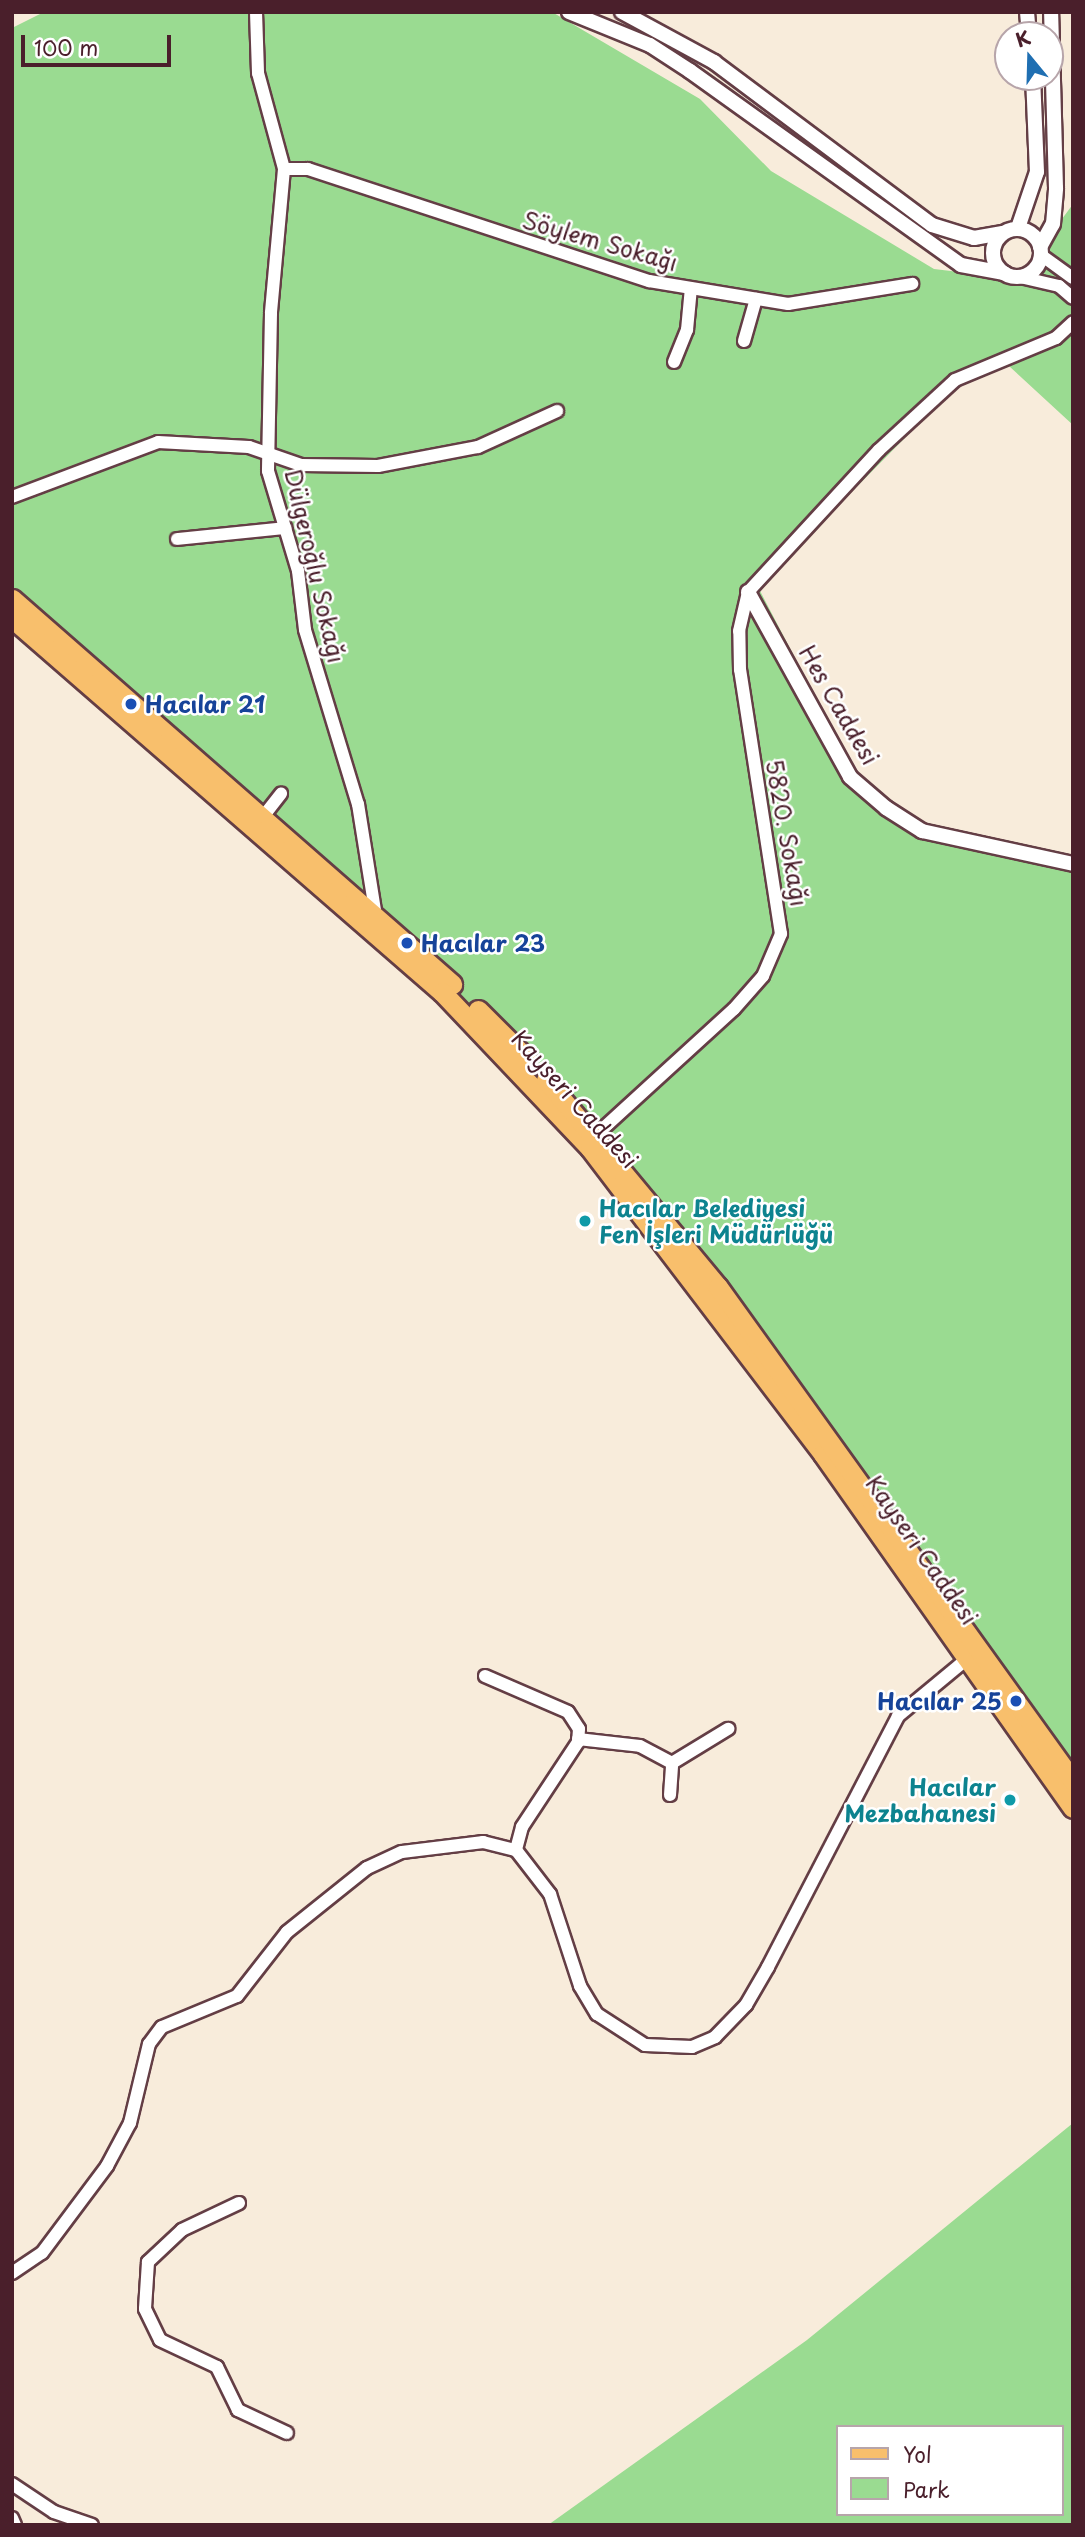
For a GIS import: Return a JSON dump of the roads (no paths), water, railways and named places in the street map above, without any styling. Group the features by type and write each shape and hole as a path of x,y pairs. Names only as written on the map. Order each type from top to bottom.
{"main road":[{"name":"Kayseri Caddesi","path":"12,599 376,916 507,1037 597,1134 762,1347 974,1653 1073,1808"},
{"name":"Kayseri Caddesi","path":"12,618 442,992 516,1066 692,1277 1073,1781"}],"street":[{"name":"Dülgeroğlu Sokağı","path":"256,12 258,73 284,169 271,313 270,458 305,630 366,837 376,916"},
{"path":"569,12 650,45 961,265 1059,286 1073,298"},
{"path":"622,12 714,62 932,225 974,238 1018,228 1032,234 1041,251 1073,278"},
{"path":"1020,277 1034,270 1053,225 1058,146 1051,12"},
{"path":"1018,228 1037,172 1034,91"},
{"name":"Söylem Sokağı","path":"284,169 308,169 433,215 649,282 788,304 912,284"},
{"path":"1003,233 992,253 1004,274"},
{"path":"674,362 687,330 691,288"},
{"path":"744,341 755,299"},
{"path":"748,592 879,450 955,380 1056,338 1073,322"},
{"path":"12,497 101,461 178,439 249,447 270,458 336,468 378,466 478,447 557,411"},
{"path":"177,539 285,528"},
{"name":"Hes Caddesi","path":"748,592 850,777 886,808 922,831 1073,864"},
{"name":"5820. Sokağı","path":"597,1134 734,1009 763,975 781,934 740,670 738,631 748,592"},
{"path":"262,818 281,794"},
{"path":"12,2273 42,2253 107,2166 130,2123 149,2044 162,2027 237,1996 287,1932 367,1868 402,1852 483,1842 516,1850 550,1894 580,1986 597,2014 625,2035 656,2047 692,2047 715,2037 762,1977 898,1716 974,1653"},
{"path":"485,1676 568,1712 577,1723 578,1739 522,1827 516,1850"},
{"path":"672,1763 727,1729"},
{"path":"578,1739 640,1746 672,1763"},
{"path":"670,1794 672,1763"},
{"path":"239,2203 182,2230 148,2262 145,2309 160,2340 217,2367 237,2410 287,2433"},
{"path":"14,2487 54,2512 92,2525"},
{"path":"12,2518 15,2525"}],"place":[{"name":"Hacılar 21","path":"131,704"},
{"name":"Hacılar 23","path":"407,943"},
{"name":"Hacılar Belediyesi Fen İşleri Müdürlüğü","path":"585,1221"},
{"name":"Hacılar 25","path":"1016,1701"},
{"name":"Hacılar Mezbahanesi","path":"1010,1800"}]}
